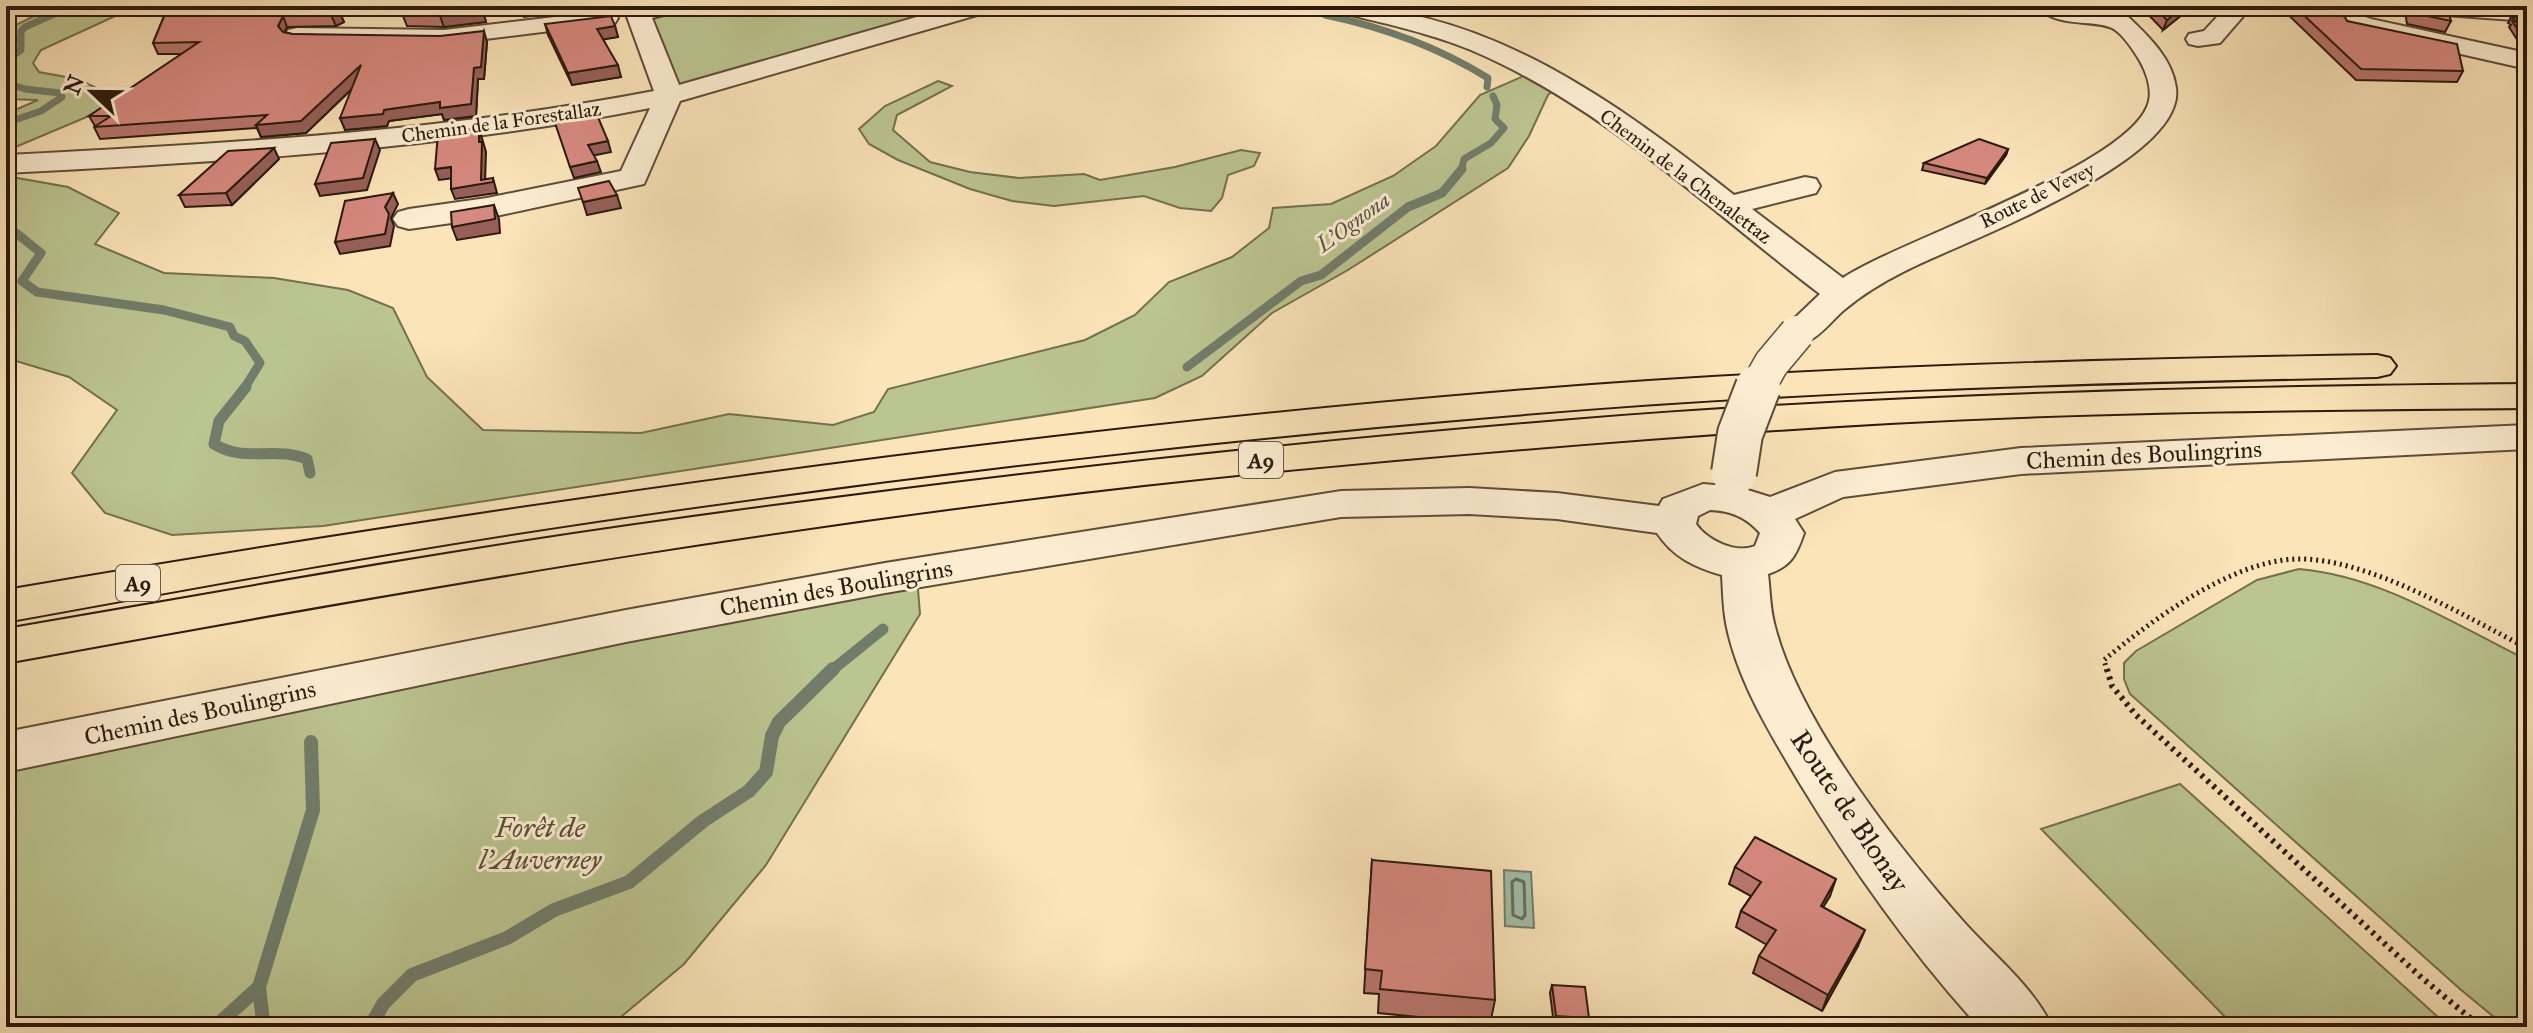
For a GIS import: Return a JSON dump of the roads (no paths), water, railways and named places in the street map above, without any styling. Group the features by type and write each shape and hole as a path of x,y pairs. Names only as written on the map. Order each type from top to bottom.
{"highway":[{"name":"A9","path":"6,606 431,533 766,484 1089,443 1366,415 1802,383 1961,376 2300,366 2527,366"},
{"name":"A9","path":"6,646 604,545 936,498 1221,464 1491,438 1821,415 2139,401 2527,396"}],"street":[{"path":"297,35 444,37 638,14 671,6"},
{"name":"Chemin de la Forestallaz","path":"6,164 323,146 664,107 983,6"},
{"name":"Chemin de la Chenalettaz","path":"1344,6 1476,44 1583,99 1656,148 1731,205 1782,251 1842,294"},
{"path":"2050,6 2075,12 2112,14"},
{"path":"2198,39 2211,38 2240,6"},
{"path":"2312,6 2364,25 2527,61"},
{"path":"2418,6 2527,14"},
{"path":"409,219 487,208 633,178 664,107 652,45 638,14"},
{"name":"Route de Vevey","path":"1745,495 1737,437 1748,403 1771,362 1797,333 1842,294 1875,273 2074,180 2122,152 2147,131 2164,105 2163,86 2144,48 2112,14"},
{"path":"301,175 519,145 664,107"},
{"path":"59,161 57,168 120,184 216,181"},
{"path":"1731,205 1805,186"},
{"name":"Chemin des Boulingrins","path":"1745,495 1799,499 1835,485 2021,461 2527,437"},
{"path":"1745,495 1782,533 1778,550 1770,557 1744,563 1723,561 1703,555 1676,533 1673,521 1681,505 1703,497 1745,495"},
{"name":"Chemin des Boulingrins","path":"6,752 885,578 1326,506 1469,501 1557,506 1673,521"},
{"name":"Route de Blonay","path":"1744,563 1750,623 1766,669 1795,731 1890,874 1960,965 2020,1027"}],"water":[{"path":"1504,870 1531,872 1534,928 1505,926"}],"waterway":[{"path":"6,61 21,50 21,31 25,27 72,6"},
{"name":"L'Ognona","path":"1322,6 1325,15 1389,32 1450,57 1488,78 1487,87"},
{"path":"6,83 25,89 60,93 62,97 41,111 6,123"},
{"name":"L'Ognona","path":"1461,170 1464,159 1491,143 1504,128 1495,119 1497,105 1493,96"},
{"name":"L'Ognona","path":"1187,367 1301,281 1321,275 1408,207 1442,193 1461,170"},
{"path":"6,225 41,253 22,281 37,292 164,310 230,327 234,336 245,341 260,363 244,389"},
{"path":"246,387 219,421 214,444 237,453 295,455 307,459 310,473"},
{"name":"L'Ognona","path":"831,671 883,629"},
{"name":"L'Ognona","path":"370,1027 383,1004 412,975 507,938 554,910 629,882 703,821 749,791 766,772 772,736 779,722 833,669"},
{"path":"259,987 313,810 311,742"},
{"path":"215,1027 259,987"},
{"path":"259,987 263,1021 270,1027"}],"park label":[{"name":"Forêt de l'Auverney","path":"540,843"}]}
